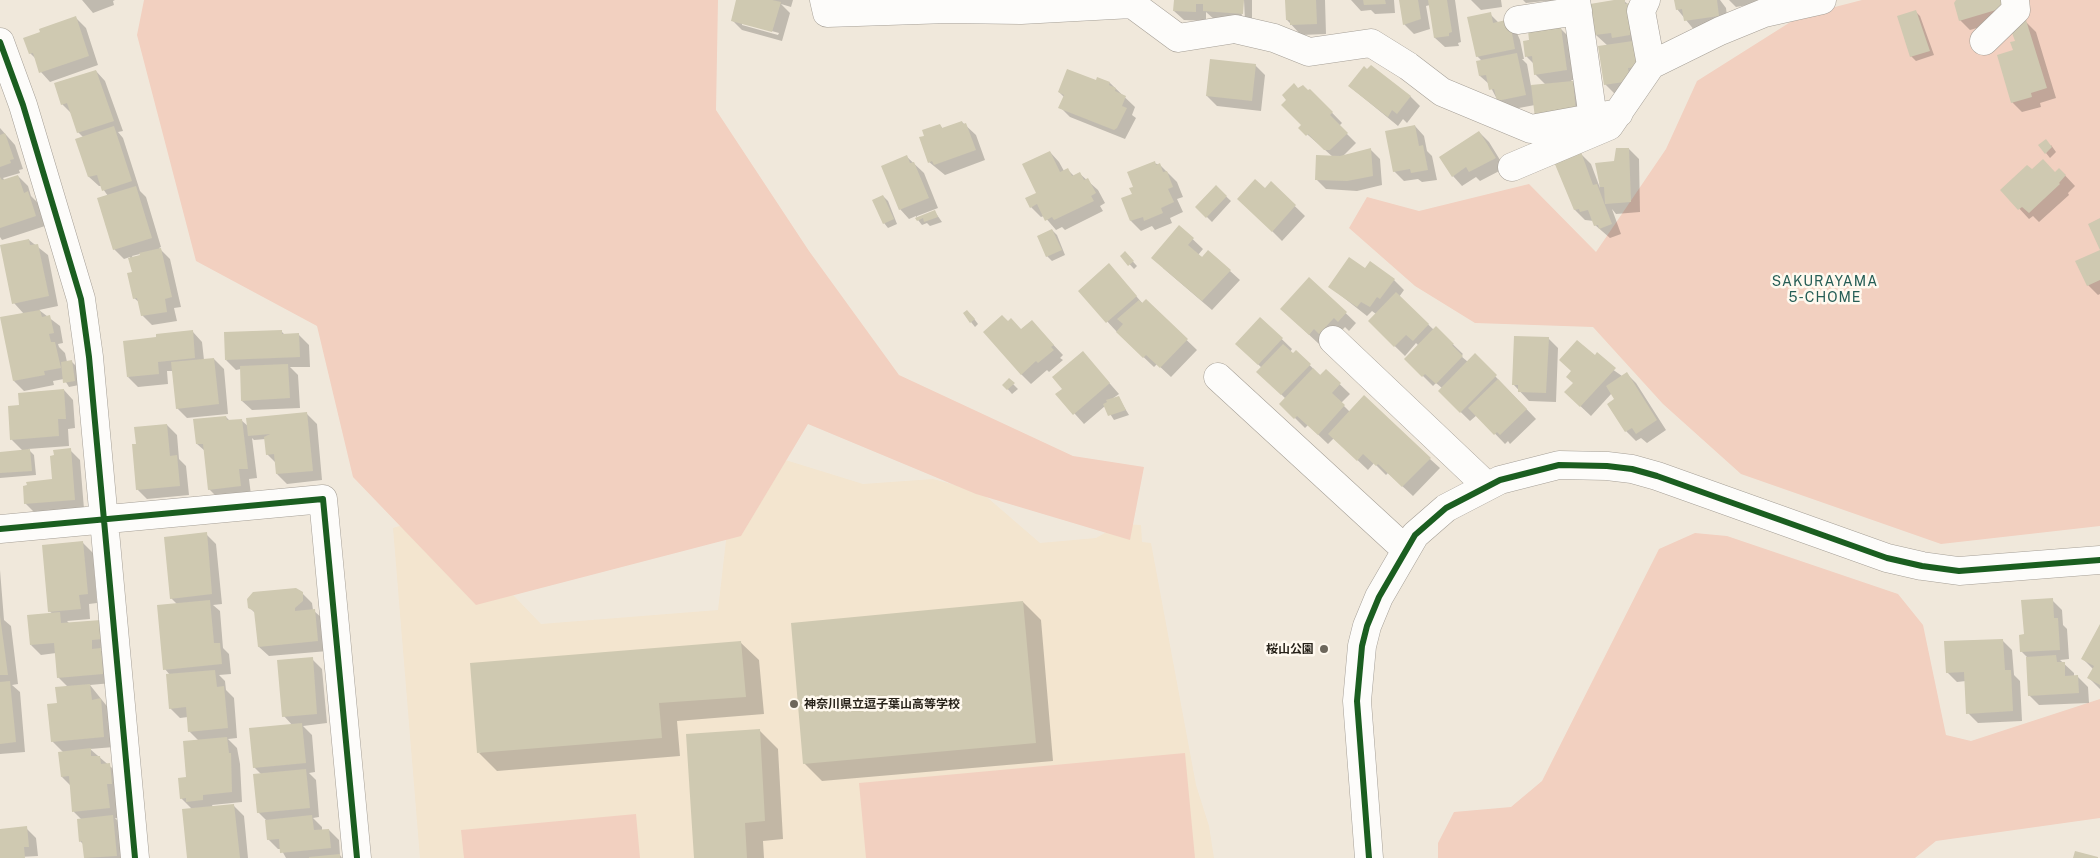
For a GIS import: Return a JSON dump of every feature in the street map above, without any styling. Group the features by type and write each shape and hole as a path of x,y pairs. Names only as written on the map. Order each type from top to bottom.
{"street":[{"path":"824,0 827,13 948,9 1021,10 1132,4 1178,38 1235,29 1274,38 1309,52 1371,43 1408,66 1442,92 1531,129 1606,116 1651,65 1720,31 1764,13 1822,0"},
{"path":"1646,0 1641,11 1651,65"},
{"path":"1984,41 2016,10 2015,0"},
{"path":"1512,167 1609,126 1577,6 1518,20"},
{"path":"0,42 26,114 81,299 89,357 135,858"},
{"path":"1334,340 1487,486"},
{"path":"1218,378 1405,548"},
{"path":"1369,858 1357,700 1360,665 1366,633 1373,611 1405,548 1415,535 1446,508 1500,480 1559,465 1607,466 1657,476 1887,558 1922,566 1958,571 2100,560"},
{"path":"0,529 323,499 357,858"}],"shaded area":[{"path":"144,0 718,0 716,110 809,251 899,375 1073,456 1144,467 1130,540 976,494 808,424 741,536 476,605 353,477 317,326 196,261 137,35"},
{"path":"1862,0 2100,0 2100,526 1941,544 1741,474 1663,404 1593,327 1475,323 1415,286 1349,228 1367,197 1419,211 1529,184 1596,252 1666,149 1697,81 1800,16"},
{"name":"神奈川県立逗子葉山高等学校","path":"737,445 863,484 933,479 981,492 1040,543 1096,538 1121,524 1141,525 1142,542 1151,543 1196,785 1209,826 1214,858 420,858 393,528 436,515 541,624 718,610"},
{"path":"1695,533 1727,536 1898,594 1923,625 1946,735 1971,741 2100,699 2100,818 1936,841 1915,858 1438,858 1438,843 1454,812 1511,807 1542,781 1659,549"},
{"path":"1185,753 1195,858 866,858 859,783"},
{"path":"636,814 640,858 464,858 461,830"}],"building":[{"path":"736,0 772,0 781,2 772,32 731,21"},
{"path":"1174,0 1244,0 1243,14 1203,11 1203,4 1196,4 1196,12 1173,11"},
{"path":"1285,0 1316,0 1317,24 1290,25 1290,20 1286,20"},
{"path":"1363,0 1385,0 1386,4 1364,5"},
{"path":"1399,0 1418,0 1421,19 1403,25"},
{"path":"1428,0 1447,0 1452,32 1449,33 1449,36 1434,38"},
{"path":"1625,0 1625,4 1632,3 1636,31 1630,32 1630,35 1612,38 1611,33 1595,35 1590,4"},
{"path":"1674,0 1717,0 1719,16 1684,21 1682,9 1676,10"},
{"path":"1956,0 2004,0 2006,7 1959,21 1954,3"},
{"path":"1916,10 1930,51 1910,57 1897,16"},
{"path":"1491,12 1493,23 1506,20 1508,29 1511,28 1515,49 1476,57 1467,17"},
{"path":"76,16 89,56 39,73 33,53 29,54 23,38 40,32 39,29"},
{"path":"2026,20 2047,88 2031,93 2032,97 2011,103 1997,55 2013,50 2010,42 2015,41 2011,30"},
{"path":"1561,27 1567,70 1534,75 1532,56 1525,57 1523,41 1529,40 1528,31"},
{"path":"1633,41 1637,67 1628,68 1630,81 1604,85 1598,46"},
{"path":"1517,53 1526,95 1497,101 1494,89 1489,90 1486,75 1479,76 1476,61"},
{"path":"1210,59 1256,64 1252,101 1206,96"},
{"path":"1371,65 1411,96 1397,114 1392,110 1388,117 1348,86 1364,66 1367,69"},
{"path":"1067,69 1096,80 1097,77 1110,82 1109,85 1116,88 1115,91 1126,96 1122,106 1127,108 1117,128 1114,130 1058,108 1064,95 1058,92"},
{"path":"96,70 114,121 77,133 67,103 61,105 54,83"},
{"path":"1573,81 1576,113 1535,118 1531,85"},
{"path":"1294,83 1298,88 1303,85 1308,90 1310,89 1333,112 1330,115 1348,133 1330,150 1324,150 1308,134 1306,136 1298,128 1301,125 1281,105 1286,100 1282,95"},
{"path":"962,121 963,124 966,123 976,150 934,165 932,161 928,163 919,137 924,136 922,130 940,124 942,128"},
{"path":"1415,125 1419,146 1423,145 1428,170 1411,173 1410,169 1393,172 1385,131"},
{"path":"114,126 132,181 102,191 97,175 88,177 75,139"},
{"path":"1479,131 1496,158 1469,172 1466,167 1452,177 1439,157"},
{"path":"5,133 14,159 10,160 11,163 0,167 0,135"},
{"path":"2046,139 2052,147 2045,154 2038,145"},
{"path":"1371,148 1373,176 1347,181 1315,180 1316,155 1340,156"},
{"path":"1616,148 1629,148 1631,202 1605,204 1604,187 1600,187 1595,163 1614,161"},
{"path":"1050,151 1060,172 1068,168 1072,176 1080,172 1084,180 1088,178 1096,193 1091,196 1094,201 1054,220 1052,217 1045,221 1037,204 1030,208 1025,198 1036,193 1022,164"},
{"path":"1581,152 1593,185 1597,184 1612,224 1599,229 1598,225 1594,226 1588,210 1580,212 1579,209 1574,210 1554,162"},
{"path":"907,155 910,163 914,162 929,198 899,210 881,166"},
{"path":"2043,159 2055,172 2059,168 2066,175 2060,184 2029,213 2022,207 2018,210 2000,190 2027,165 2032,169"},
{"path":"1155,161 1156,165 1160,163 1163,172 1167,171 1173,187 1168,189 1174,202 1161,208 1163,213 1144,221 1143,217 1130,221 1121,198 1132,194 1129,188 1133,187 1127,172"},
{"path":"18,175 24,193 28,191 36,216 0,228 0,177 2,180"},
{"path":"1255,179 1265,188 1271,181 1296,205 1272,232 1237,199"},
{"path":"1216,185 1227,196 1206,218 1195,207"},
{"path":"136,186 152,238 113,250 97,198"},
{"path":"883,195 894,219 883,224 872,200"},
{"path":"935,210 938,217 924,222 923,218 917,221 915,218"},
{"path":"2100,218 2100,250 2088,224"},
{"path":"1179,225 1194,238 1188,245 1202,257 1208,250 1231,270 1202,301 1151,258"},
{"path":"1052,229 1062,250 1046,257 1037,236"},
{"path":"29,239 30,245 38,244 49,296 12,304 0,245"},
{"path":"161,248 172,297 165,299 167,312 141,316 137,298 133,299 127,273 132,272 128,258 140,255 139,253"},
{"path":"2100,250 2100,280 2087,286 2075,261"},
{"path":"1125,251 1134,261 1128,266 1120,256"},
{"path":"1349,257 1365,268 1370,261 1395,279 1380,299 1377,297 1370,307 1361,302 1357,307 1328,287"},
{"path":"1109,263 1137,296 1106,323 1078,291"},
{"path":"1309,277 1347,312 1338,322 1334,318 1319,334 1314,329 1309,335 1280,309"},
{"path":"1396,292 1429,324 1413,341 1406,335 1394,347 1368,321"},
{"path":"1146,299 1188,339 1160,368 1146,355 1143,358 1116,332 1123,324 1117,319 1139,300 1142,303"},
{"path":"40,310 42,317 50,315 54,333 49,334 51,342 55,342 61,368 44,371 45,375 13,381 0,317"},
{"path":"967,310 975,319 970,323 963,313"},
{"path":"1002,315 1008,321 1011,318 1021,329 1032,320 1054,345 1051,347 1054,350 1038,363 1036,361 1021,375 983,332"},
{"path":"1260,317 1283,338 1258,365 1235,344"},
{"path":"1436,326 1463,356 1436,384 1425,374 1422,377 1404,359"},
{"path":"193,330 195,358 158,362 159,374 127,377 123,341 156,337 156,334"},
{"path":"282,330 282,334 299,333 300,357 225,360 224,332"},
{"path":"1514,336 1549,337 1546,393 1518,392 1518,385 1512,385"},
{"path":"1577,340 1595,355 1597,352 1616,368 1580,407 1564,392 1573,383 1566,377 1571,371 1559,360"},
{"path":"1283,344 1293,353 1296,350 1311,364 1281,395 1256,372"},
{"path":"1083,351 1110,383 1073,415 1055,394 1062,389 1052,377"},
{"path":"1475,353 1497,375 1460,413 1438,391"},
{"path":"214,358 219,404 176,409 171,362"},
{"path":"72,360 75,381 63,383 61,362"},
{"path":"288,364 290,398 241,401 240,366"},
{"path":"1313,368 1320,375 1326,369 1341,383 1332,393 1345,405 1318,435 1297,416 1294,419 1279,404"},
{"path":"1627,372 1657,420 1636,434 1632,428 1625,432 1607,404 1614,399 1606,386"},
{"path":"1009,378 1015,383 1007,390 1002,385"},
{"path":"1498,379 1527,409 1500,435 1497,432 1494,435 1468,408"},
{"path":"64,389 66,419 58,419 59,436 10,440 8,406 19,405 18,393"},
{"path":"1364,395 1431,458 1402,487 1378,464 1376,466 1363,454 1357,461 1328,434"},
{"path":"1119,396 1126,410 1108,416 1103,404 1107,402 1106,400"},
{"path":"307,412 313,471 276,474 274,454 266,455 264,437 270,434 248,436 246,418"},
{"path":"226,416 227,420 242,419 248,469 239,469 241,486 208,490 203,444 196,444 193,419"},
{"path":"167,424 170,456 177,455 180,486 136,490 132,444 136,444 134,427"},
{"path":"71,448 75,500 24,504 23,486 27,485 26,482 52,479 50,456 54,455 53,450"},
{"path":"30,449 32,471 0,473 0,452"},
{"path":"207,532 212,594 170,599 164,537"},
{"path":"83,541 88,594 79,595 81,609 48,612 42,545"},
{"path":"296,588 303,592 303,601 295,608 295,611 315,609 318,641 258,647 254,611 248,608 247,599 253,592"},
{"path":"2053,598 2054,618 2058,618 2060,650 2020,652 2019,635 2024,634 2021,600"},
{"path":"210,600 214,643 220,643 222,664 163,670 157,605"},
{"path":"1023,601 1036,743 803,764 791,623"},
{"path":"60,612 61,623 101,620 103,639 92,640 92,649 101,648 103,674 57,678 54,643 30,645 27,615"},
{"path":"0,616 8,675 0,675"},
{"path":"2100,624 2100,685 2087,678 2094,666 2081,659"},
{"path":"2003,639 2005,670 2011,670 2013,711 1966,714 1964,672 1946,673 1944,641"},
{"path":"741,641 746,697 659,703 662,738 477,753 470,663"},
{"path":"2056,655 2057,662 2065,662 2065,676 2078,675 2079,693 2028,696 2026,657"},
{"path":"313,657 317,714 282,717 277,660"},
{"path":"215,670 217,687 224,686 228,728 188,732 186,707 169,709 166,674"},
{"path":"10,681 16,742 0,744 0,682"},
{"path":"90,684 92,700 101,698 104,737 51,742 47,704 57,703 55,687"},
{"path":"302,723 306,763 253,768 249,728"},
{"path":"760,729 765,821 745,823 747,858 694,858 686,734"},
{"path":"227,737 229,753 231,753 232,792 203,795 203,800 186,802 186,798 180,799 178,778 186,777 183,741"},
{"path":"91,748 91,756 100,756 101,764 110,763 112,784 107,784 110,808 72,812 69,776 61,777 58,752"},
{"path":"306,769 310,808 257,813 253,774"},
{"path":"234,804 240,858 187,858 182,809"},
{"path":"113,815 117,856 84,858 82,841 79,842 77,819"},
{"path":"312,815 314,830 329,829 331,848 280,853 279,839 267,840 265,820"},
{"path":"27,826 29,847 24,847 25,858 0,858 0,829"},
{"path":"2075,851 2098,857 2098,858 2073,858"},
{"path":"340,854 340,858 309,858 309,857"}],"cycle path":[{"path":"0,42 23,105 81,299 89,357 135,858"},
{"path":"1369,858 1357,701 1362,646 1367,626 1379,597 1415,535 1446,508 1500,480 1559,465 1607,466 1632,469 1657,476 1887,558 1922,566 1959,571 2100,560"},
{"path":"0,529 323,499 357,858"}],"place":[{"name":"桜山公園","path":"1324,649"},
{"name":"神奈川県立逗子葉山高等学校","path":"794,704"}],"district":[{"name":"SAKURAYAMA 5-CHOME","path":"1825,290"}]}
